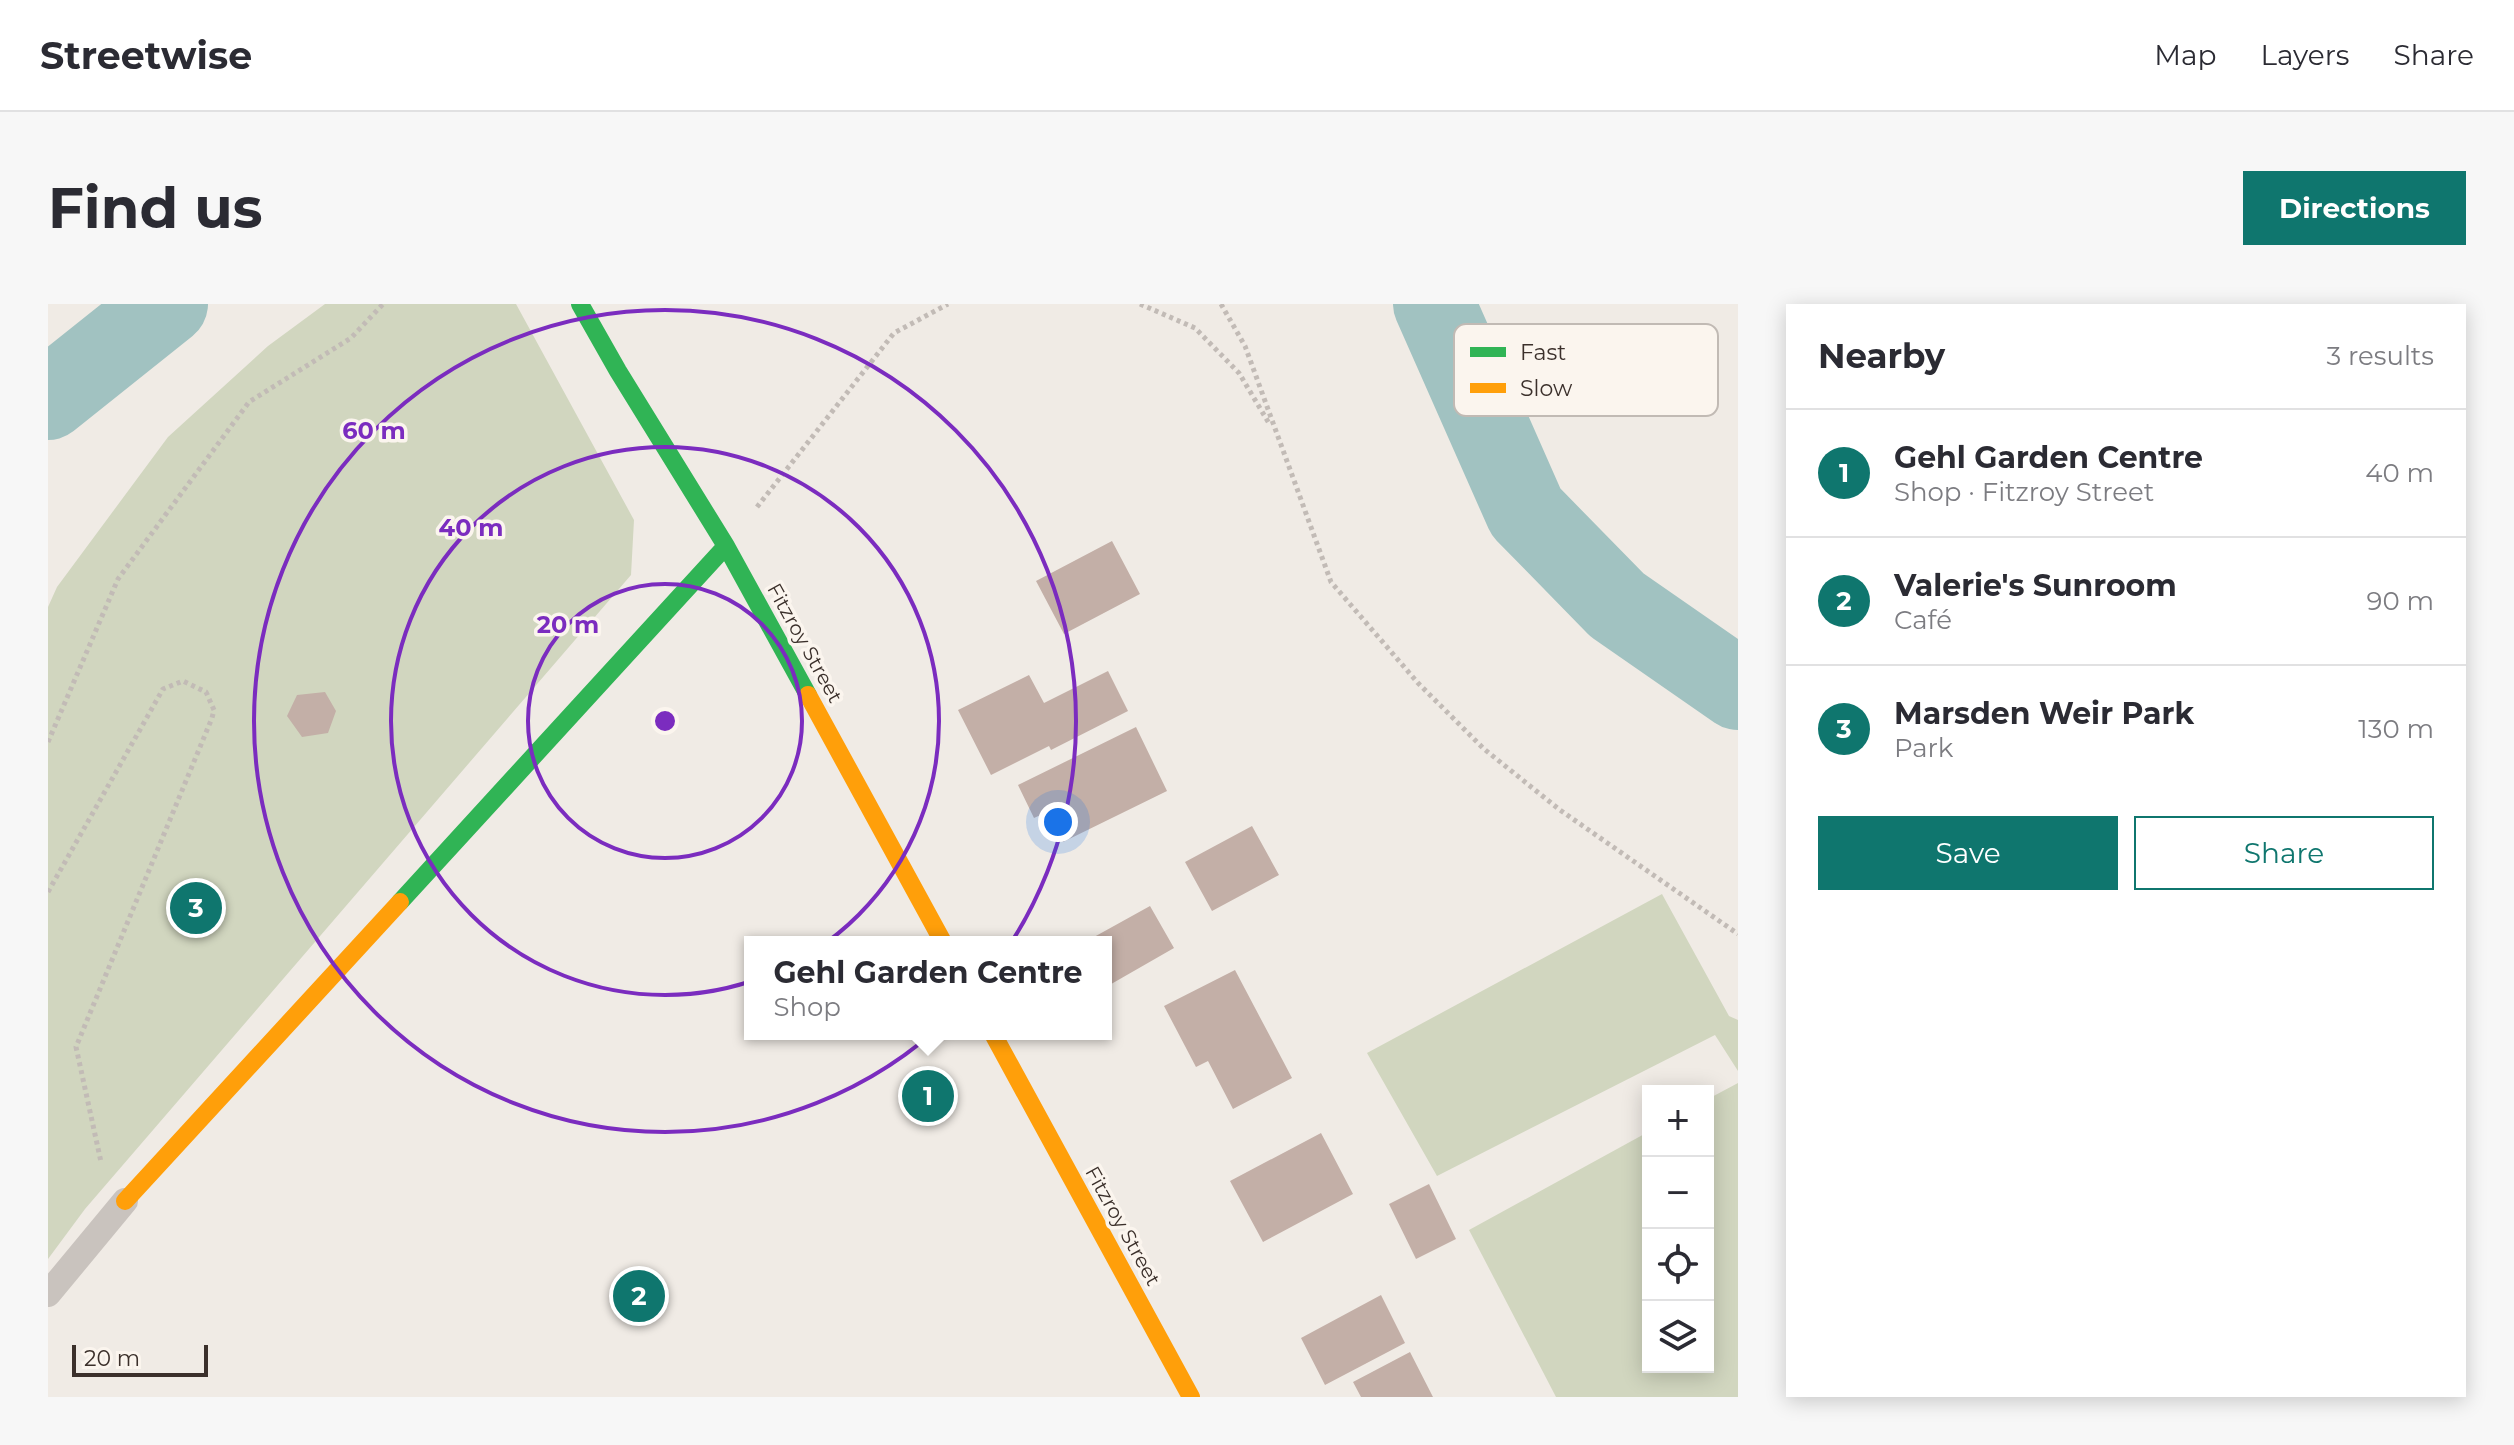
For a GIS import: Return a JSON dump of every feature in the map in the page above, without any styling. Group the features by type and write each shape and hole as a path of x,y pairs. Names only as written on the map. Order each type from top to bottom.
{"main road":[{"name":"Fitzroy Street","path":"580,304 726,546 940,936"},
{"path":"125,1201 726,546"},
{"name":"Fitzroy Street","path":"996,1040 1191,1397"}],"lane":[{"path":"48,1294 125,1201"}],"path":[{"path":"48,742 118,579 249,402 351,338 383,304"},
{"path":"726,546 894,333 948,304"},
{"path":"1140,304 1195,328 1239,373 1276,435"},
{"path":"1221,304 1245,346 1331,582 1418,683 1484,749 1560,810 1738,934"},
{"path":"48,892 163,689 183,681 206,692 214,710 212,718 76,1047 98,1159 125,1201"}],"green space":[{"path":"325,304 516,304 634,520 631,575 85,1209 48,1259 48,607 57,587 168,437 268,346"},
{"path":"1662,894 1729,1016 1738,1020 1738,1071 1715,1035 1437,1176 1367,1053"},
{"path":"1738,1083 1738,1397 1556,1397 1469,1230 1642,1135 1642,1373 1714,1373 1714,1096"}],"building":[{"path":"1112,541 1140,594 1064,634 1036,581"},
{"path":"1108,671 1128,711 1051,750 1049,746 991,775 958,710 1029,675 1044,703"},
{"path":"325,692 336,711 328,733 302,737 287,716 297,695"},
{"path":"1136,727 1167,791 1063,842 1047,812 1034,818 1018,785"},
{"path":"1252,826 1279,875 1212,911 1185,862"},
{"path":"1150,906 1174,948 1112,984 1112,936 1096,936"},
{"path":"1235,970 1292,1078 1233,1109 1208,1061 1196,1067 1164,1006"},
{"path":"1321,1133 1353,1194 1263,1242 1230,1181"},
{"path":"1429,1184 1456,1239 1416,1259 1389,1204"},
{"path":"1381,1295 1405,1343 1325,1385 1301,1338"},
{"path":"1410,1352 1433,1397 1361,1397 1353,1382"}],"waterway":[{"path":"48,399 167,304"},
{"path":"1434,304 1454,349"},
{"path":"1484,416 1526,512 1617,605 1738,689"}],"traffic: fast":[{"path":"580,304 726,546 808,695"},
{"path":"400,902 726,546"}],"traffic: slow":[{"path":"808,695 940,936"},
{"path":"125,1201 400,902"},
{"path":"996,1040 1191,1397"}],"place":[{"name":"Marsden Weir Park","path":"196,908"},
{"name":"Gehl Garden Centre","path":"928,1096"},
{"name":"Valerie's Sunroom","path":"639,1296"}]}
